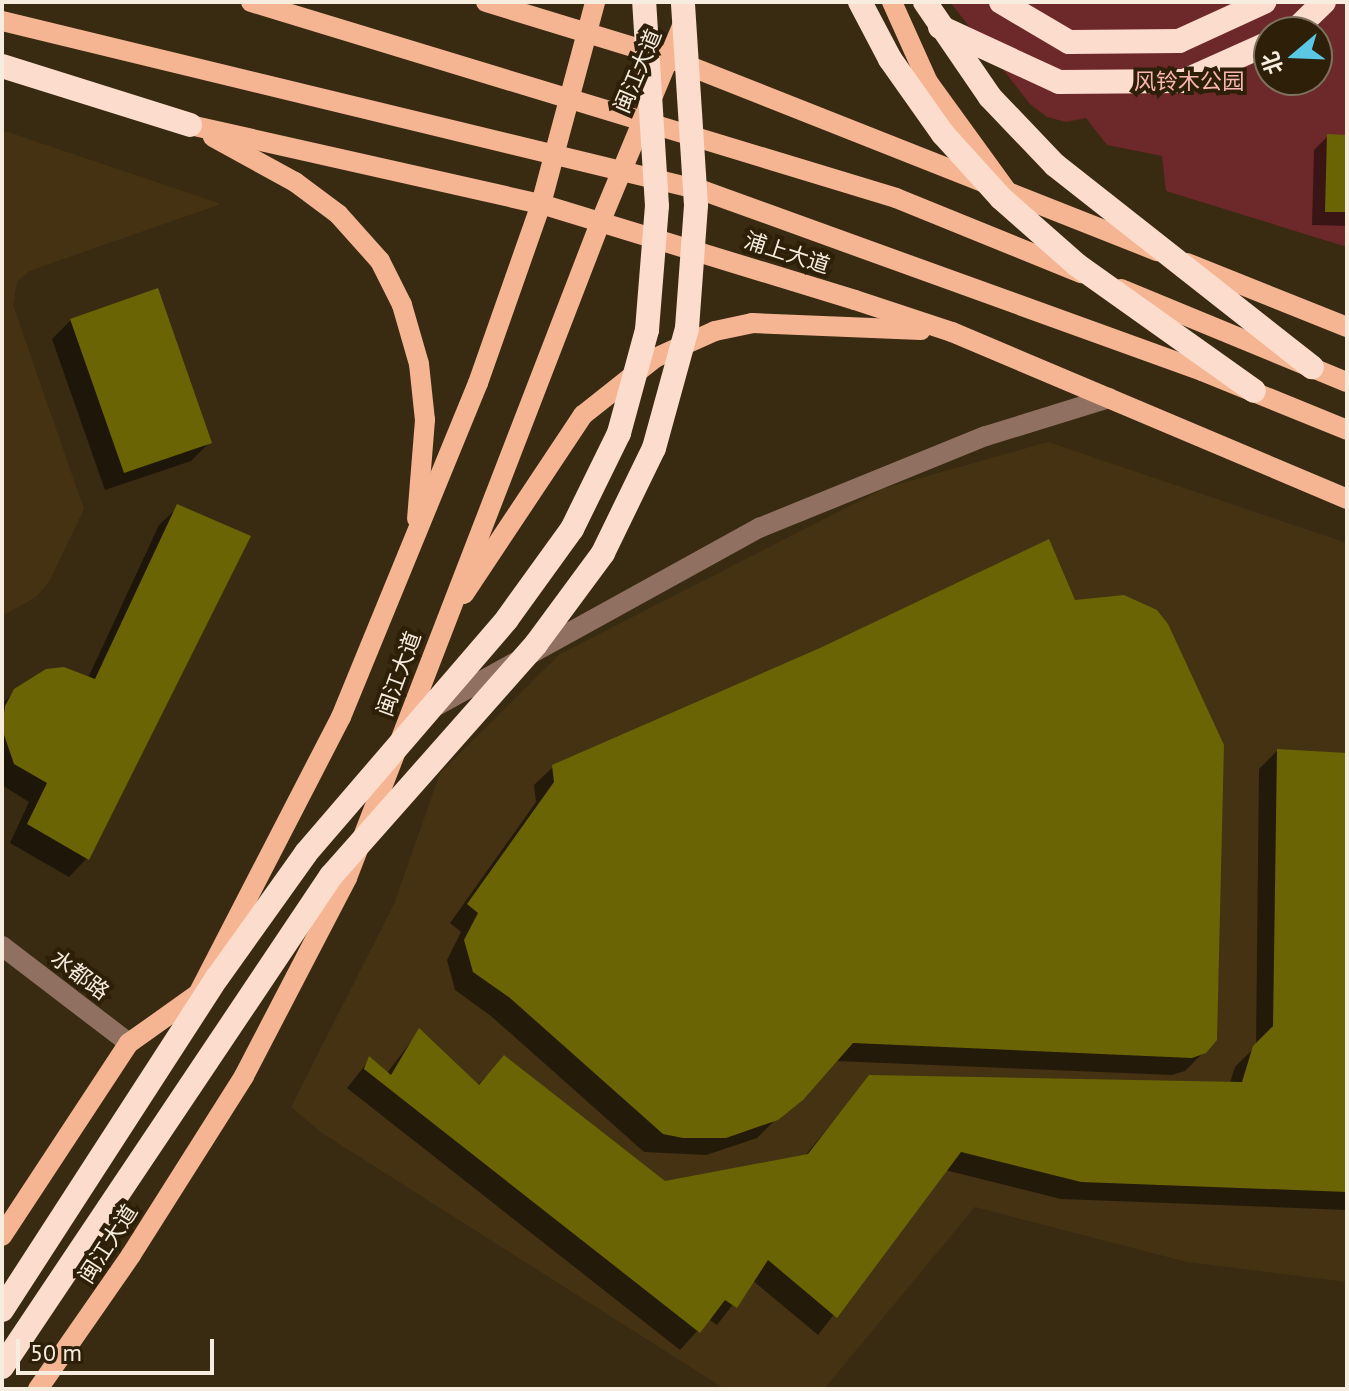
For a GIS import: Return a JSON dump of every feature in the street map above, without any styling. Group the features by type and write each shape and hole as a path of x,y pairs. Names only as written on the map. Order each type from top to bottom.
{"highway":[{"path":"2,1310 217,978 306,853 507,619 572,529 619,433 647,330 657,206 644,2"},
{"path":"2,1367 331,876 536,644 603,553 654,448 687,328 696,205 683,2"},
{"path":"860,2 890,59 943,134 1001,198 1077,265 1254,391"},
{"path":"916,2 943,31 1059,82 1184,81 1253,50"},
{"path":"925,2 990,97 1055,165 1312,367"},
{"path":"1001,2 1069,42 1179,41 1264,2"},
{"path":"1310,16 1324,2"},
{"path":"2,66 190,125"}],"main road":[{"path":"251,2 896,198 1347,382"},
{"path":"486,2 669,58 1347,327"},
{"name":"闽江大道","path":"2,1236 129,1043 198,994 341,717 414,547 541,204 585,30 595,2"},
{"name":"闽江大道","path":"35,1389 81,1327 244,1076 347,878 600,223 692,2"},
{"path":"892,2 928,82 1007,191"},
{"path":"2,21 704,191 1254,391 1347,430"},
{"path":"2,78 190,125 295,182 338,214 380,261 402,305 419,364 425,420 414,547"},
{"name":"浦上大道","path":"190,125 541,204 952,332 1347,499"},
{"path":"440,631 568,434 605,396 655,358 715,331 752,323 952,332"}],"street":[{"path":"407,723 534,648 759,528 986,436 1109,398"},
{"name":"水都路","path":"2,946 129,1043"}],"shaded area":[{"path":"2,130 221,204 29,271 17,282 13,305 84,509 49,582 36,597 2,616"},
{"path":"1048,442 1347,543 1347,1282 1187,1262 975,1207 824,1389 725,1389 322,1133 291,1107 394,904 440,773 560,654 885,488"}],"green space":[{"name":"风铃木公园","path":"950,2 1347,2 1347,247 1166,191 1162,156 1107,145 1086,118 1066,122 1047,117 1030,104"}],"building":[{"path":"1327,134 1347,135 1347,212 1325,212"},
{"path":"158,288 212,443 124,473 70,319"},
{"path":"177,504 251,536 89,860 27,824 47,783 14,764 2,729 5,706 14,689 46,669 64,667 95,679"},
{"path":"1049,539 1075,600 1124,595 1157,610 1168,624 1224,745 1217,1040 1206,1053 1192,1058 853,1043 803,1100 778,1120 726,1138 683,1138 663,1134 510,998 473,972 464,940 478,913 467,904 554,782 552,765 820,648"},
{"path":"1277,749 1347,753 1347,1192 1081,1182 961,1152 837,1318 768,1260 737,1308 725,1300 700,1333 364,1069 369,1056 391,1075 419,1028 479,1085 504,1055 665,1181 808,1154 869,1075 1242,1082 1253,1046 1273,1026"}]}
